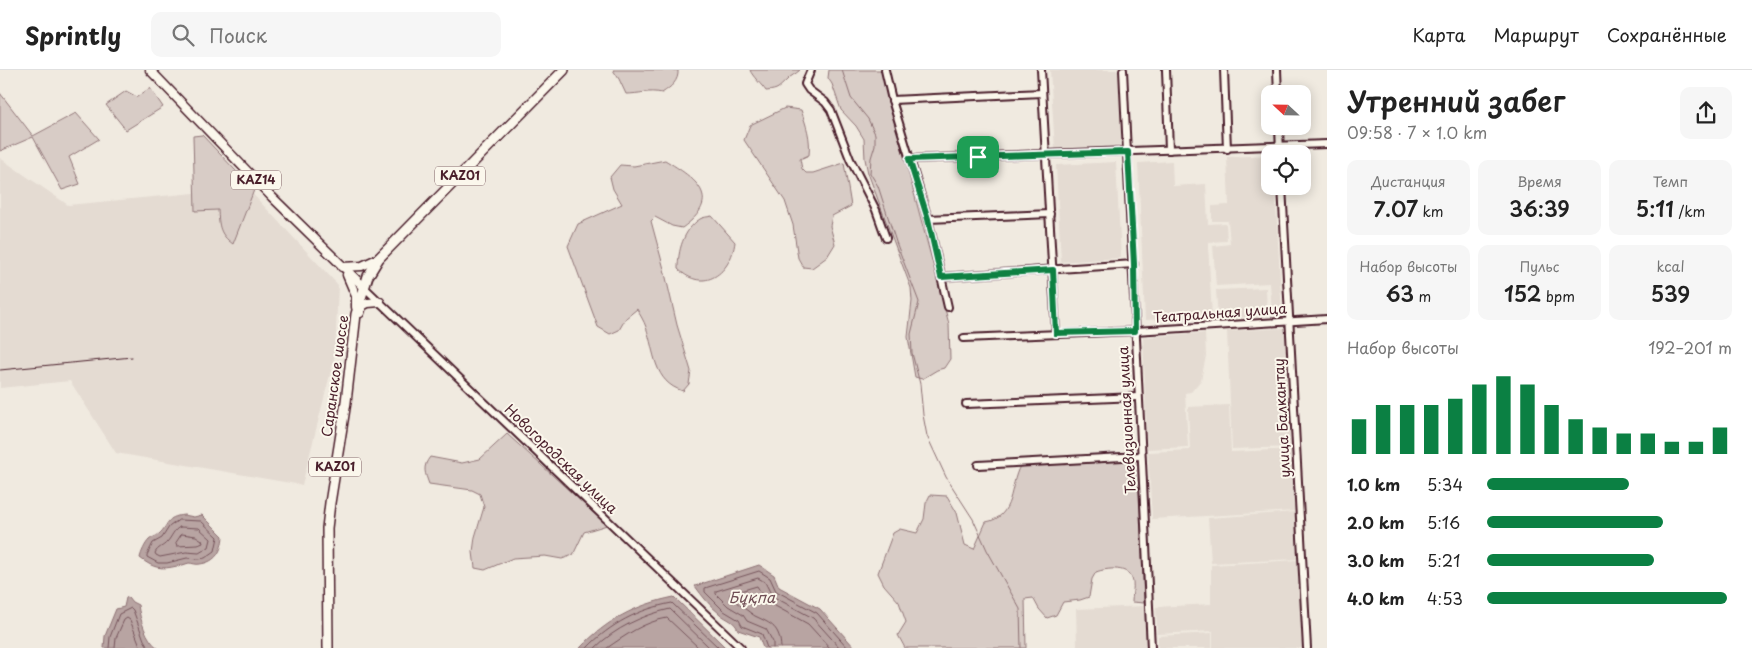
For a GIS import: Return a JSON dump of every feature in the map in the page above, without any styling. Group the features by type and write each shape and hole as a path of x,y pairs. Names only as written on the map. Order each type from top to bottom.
{"highway":[{"name":"KАZ01","path":"364,287 368,276 379,258 564,70"},
{"name":"Саранское шоссе","path":"328,648 328,516 346,402 356,314 364,287"}],"main road":[{"name":"KAZ14","path":"150,70 192,115 364,287"},
{"path":"356,314 356,296 353,285 342,267 362,266 379,258"},
{"path":"355,324 362,306 368,303 380,302"}],"street":[{"path":"811,70 806,84 809,90 825,102 831,110 850,159 876,210 886,238"},
{"path":"885,70 909,159 928,219 948,307"},
{"path":"1041,70 1056,333"},
{"name":"Телевизионная улица","path":"1123,70 1134,264 1140,456 1152,648"},
{"path":"1166,70 1169,150"},
{"path":"1224,70 1227,149"},
{"path":"1277,70 1278,85"},
{"path":"892,100 1042,92"},
{"path":"1311,146 1327,144"},
{"path":"909,159 1169,150 1261,150"},
{"name":"улица Балкантау","path":"1283,195 1307,648"},
{"path":"928,219 1050,214"},
{"path":"941,277 1134,264"},
{"name":"Новогородская улица","path":"364,287 741,648"},
{"name":"Театральная улица","path":"964,338 1135,331 1327,319"},
{"path":"966,404 1138,397"},
{"path":"978,465 1140,456"}],"shaded area":[{"path":"613,70 678,70 678,74 674,83 662,93 626,94"},
{"path":"750,70 800,70 778,88 766,91"},
{"path":"829,70 881,70 949,324 950,359 944,368 922,379 915,377 908,337 912,301 911,288 868,173 864,139 856,126 841,110 828,78"},
{"path":"1050,70 1118,70 1122,148 1055,150"},
{"path":"150,88 163,107 126,130 106,105 126,91 137,97"},
{"path":"0,93 33,136 76,113 99,139 69,157 80,184 62,190 33,137 0,151"},
{"path":"785,108 801,110 805,121 809,137 809,155 800,159 802,169 806,173 813,173 844,163 851,206 832,216 830,226 835,244 827,257 812,268 803,267 798,258 793,225 785,201 744,140 750,125"},
{"path":"202,135 254,190 233,244 222,233 218,210 195,211 193,136"},
{"path":"1261,155 1261,195 1275,195 1282,315 1272,315 1270,283 1216,286 1213,246 1230,244 1228,221 1212,221 1212,206 1229,205 1227,157"},
{"path":"0,158 68,205 247,188 338,285 335,355 302,485 116,453 70,381 0,388"},
{"path":"665,160 687,174 695,182 701,190 703,198 701,207 695,217 682,228 672,226 655,217 651,221 677,325 691,371 689,384 683,391 673,387 660,373 646,327 637,309 626,318 619,330 610,334 598,327 568,246 578,224 622,204 613,189 610,177 620,165 634,166"},
{"path":"1172,161 1173,186 1206,184 1208,224 1226,223 1227,241 1208,242 1212,317 1145,320 1138,163"},
{"path":"1116,162 1121,258 1061,262 1056,165"},
{"path":"712,216 735,242 728,263 722,271 715,277 697,280 678,269 680,248 689,229 694,224 701,218"},
{"path":"1266,288 1267,316 1218,319 1216,290"},
{"path":"1286,328 1292,447 1232,449 1227,331"},
{"path":"1205,333 1206,356 1201,380 1191,392 1185,393 1188,447 1147,449 1143,337"},
{"path":"1229,405 1231,452 1292,449 1295,511 1152,519 1148,452 1190,450 1188,407"},
{"path":"507,434 607,525 584,532 573,555 562,559 545,556 513,558 485,570 475,568 473,552 475,537 484,507 480,494 472,490 429,484 425,467 430,457 462,463 480,459"},
{"path":"1138,460 1144,603 1132,602 1133,582 1128,573 1118,569 1106,569 1096,572 1092,579 1089,597 1063,602 1056,615 1047,618 1033,598 1025,599 1026,648 905,648 898,635 906,622 899,602 884,585 878,573 893,533 900,529 917,533 924,519 926,503 930,495 947,496 957,513 965,545 974,549 986,522 1002,514 1007,507 1020,466"},
{"path":"1295,512 1298,559 1211,563 1208,518"},
{"path":"1298,560 1302,648 1213,648 1213,631 1157,634 1156,607 1211,604 1211,565"},
{"path":"1146,606 1147,648 1077,648 1076,609"},
{"path":"1212,633 1212,648 1158,648 1158,636"}],"water":[{"path":"184,515 194,517 202,515 223,536 220,551 214,558 206,563 189,563 162,568 153,566 140,558 149,540 159,534 171,519"},
{"name":"Бұқпа","path":"759,565 774,575 779,587 820,609 855,648 763,648 759,637 738,630 733,623 720,614 703,597 695,586"},
{"path":"128,597 138,605 147,635 158,648 104,648 105,636 116,609 124,607"},
{"path":"674,597 726,648 580,648 601,629 622,615 647,604"}],"waterway":[{"path":"842,70 851,98 868,119 875,134 870,173 878,186 896,242 919,302 911,334 912,353 920,384 927,436 946,477 973,519 987,550 1020,609 1021,648"}],"railway":[{"path":"0,370 132,357"}],"route":[{"path":"1128,152 1134,264 1135,331 1056,333 1053,270 941,277 928,219 909,159 978,157 1128,152"}]}
